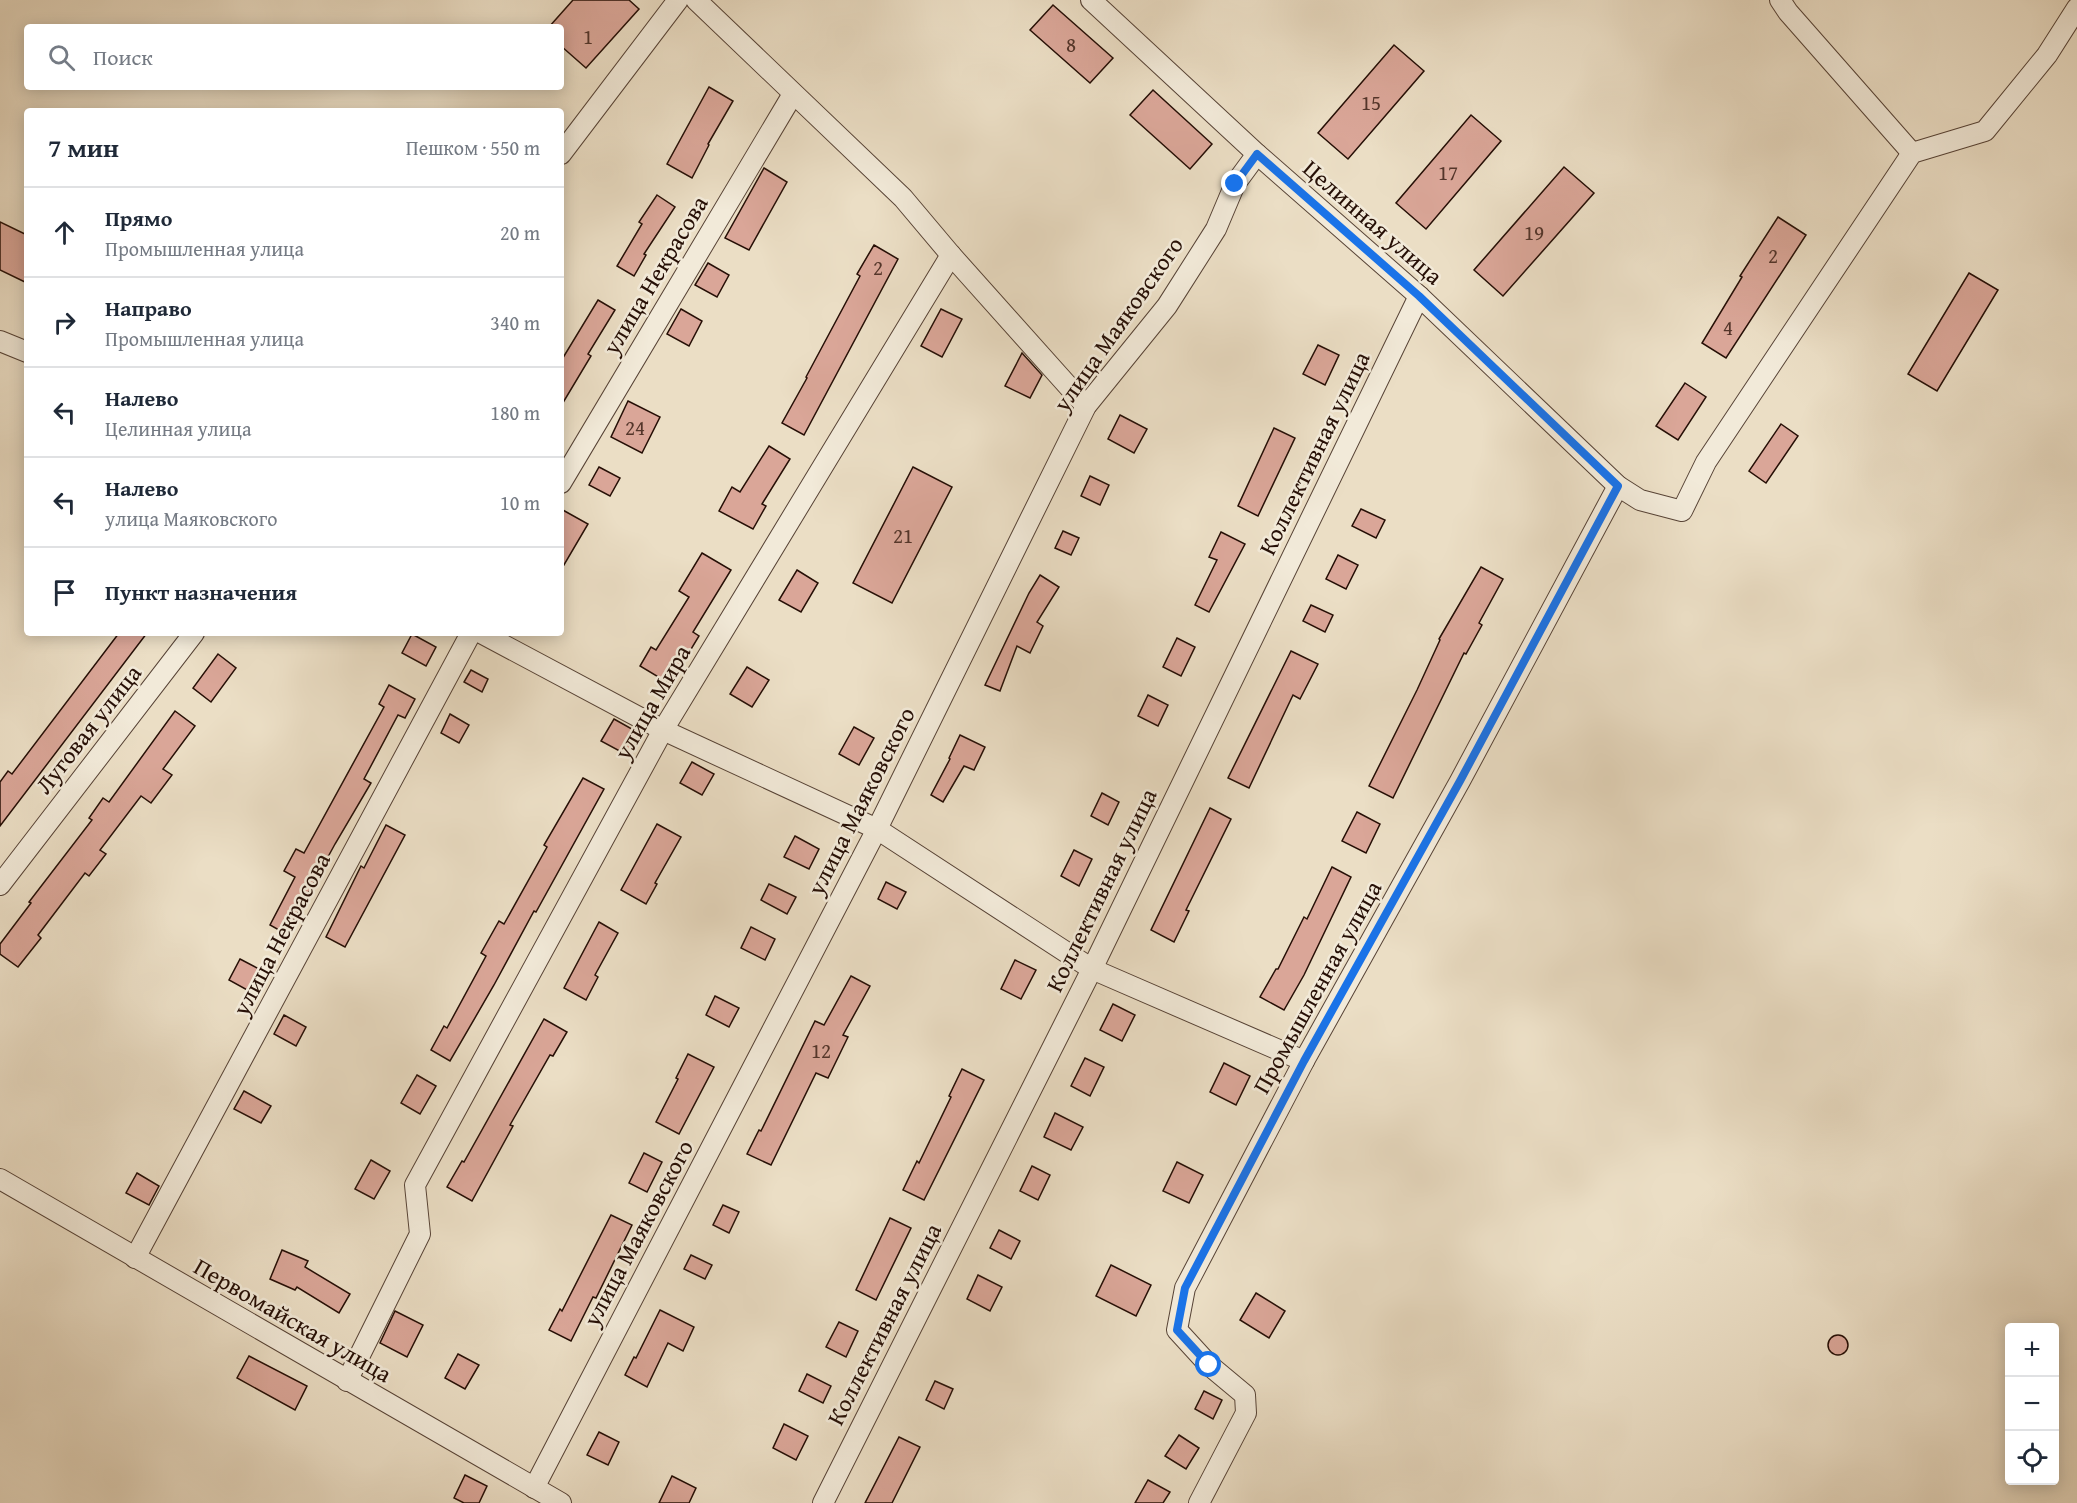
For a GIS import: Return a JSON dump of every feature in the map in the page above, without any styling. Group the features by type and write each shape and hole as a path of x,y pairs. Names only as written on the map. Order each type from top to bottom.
{"street":[{"path":"564,150 678,0"},
{"path":"696,0 903,198 1086,406"},
{"name":"Целинная улица","path":"1091,0 1257,154 1419,296 1618,486 1641,500 1682,511 1706,462 1911,153"},
{"path":"1780,0 1911,153 1985,131 2047,55 2077,8"},
{"name":"улица Некрасова","path":"564,478 793,94"},
{"name":"улица Маяковского","path":"534,1488 877,830 1086,406 1167,306 1216,229 1235,184 1257,154"},
{"name":"улица Мира","path":"347,1381 420,1234 415,1185 663,730 951,255"},
{"name":"Коллективная улица","path":"823,1503 1092,969 1419,296"},
{"path":"0,341 24,351"},
{"name":"Промышленная улица","path":"1198,1503 1246,1413 1245,1395 1209,1365 1177,1330 1185,1288 1304,1061 1460,781 1618,486"},
{"name":"Луговая улица","path":"0,885 192,636"},
{"name":"улица Некрасова","path":"135,1258 469,636"},
{"path":"487,636 663,730 877,830 1092,969 1304,1061"},
{"name":"Первомайская улица","path":"0,1179 561,1503"}],"building":[{"path":"573,0 629,0 639,9 586,68 564,49 564,24 552,24"},
{"path":"1053,5 1113,58 1090,83 1030,30"},
{"path":"1394,45 1424,71 1348,159 1318,133"},
{"path":"709,87 733,101 708,144 692,178 667,164"},
{"path":"1153,90 1212,144 1190,169 1130,115"},
{"path":"1471,115 1501,141 1426,229 1396,203"},
{"path":"1564,167 1594,193 1503,296 1474,270"},
{"path":"764,168 787,182 749,250 725,238"},
{"path":"657,195 675,207 644,254 646,255 634,276 617,266 642,224 639,222"},
{"path":"1778,217 1806,235 1726,358 1702,343 1742,277 1740,276"},
{"path":"0,222 24,234 24,282 0,270"},
{"path":"874,245 898,259 804,435 782,423"},
{"path":"708,263 729,275 717,297 695,285"},
{"path":"1969,273 1998,290 1937,391 1908,374"},
{"path":"598,300 615,310 588,354 591,356 564,401 564,356"},
{"path":"681,309 702,321 689,346 667,334"},
{"path":"941,309 962,319 942,357 921,346"},
{"path":"1318,345 1339,355 1325,385 1303,374"},
{"path":"1022,353 1042,375 1030,398 1005,386"},
{"path":"1685,383 1706,397 1678,440 1656,426"},
{"path":"628,401 660,417 642,453 611,437"},
{"path":"1120,415 1147,429 1134,453 1108,439"},
{"path":"1781,424 1798,436 1766,483 1749,471"},
{"path":"1274,428 1295,438 1258,516 1238,506"},
{"path":"769,446 790,459 762,504 766,506 753,529 719,511 732,487 740,492"},
{"path":"599,467 620,478 610,496 589,485"},
{"path":"913,467 952,487 892,603 853,583"},
{"path":"1090,476 1109,485 1100,505 1081,496"},
{"path":"1361,509 1385,520 1376,538 1352,526"},
{"path":"564,511 588,524 564,565"},
{"path":"1063,531 1079,538 1071,555 1055,548"},
{"path":"1221,532 1245,544 1209,612 1195,605 1217,560 1209,557"},
{"path":"702,553 731,570 693,632 699,636 670,684 640,666 651,647 656,650 689,597 679,591"},
{"path":"1338,555 1358,565 1346,589 1326,579"},
{"path":"1481,567 1503,579 1479,623 1482,625 1466,654 1464,653 1393,798 1369,786 1417,690 1439,639"},
{"path":"797,570 818,583 801,612 779,600"},
{"path":"1040,575 1059,587 1037,622 1043,626 1030,653 1017,646 1000,691 985,685 1029,593"},
{"path":"1311,605 1333,615 1325,632 1303,621"},
{"path":"117,636 145,636 0,826 0,782 8,771 12,774"},
{"path":"411,636 416,636 436,647 426,666 402,653"},
{"path":"1177,638 1195,647 1181,676 1163,667"},
{"path":"1291,651 1318,664 1300,699 1293,695 1249,788 1228,778"},
{"path":"218,654 236,668 211,702 193,688"},
{"path":"747,667 769,680 752,707 730,694"},
{"path":"471,670 488,679 482,692 464,682"},
{"path":"389,685 415,699 405,718 398,715 364,779 371,783 286,934 270,925 295,877 284,871 296,849 304,853 384,707 379,704"},
{"path":"1148,695 1168,705 1158,726 1138,716"},
{"path":"175,711 195,726 163,769 172,775 151,803 141,796 100,850 106,854 89,876 85,873 38,935 41,938 18,967 0,954 0,944 92,820 89,818 103,798 109,802"},
{"path":"450,714 469,725 459,743 441,733"},
{"path":"614,719 639,733 627,755 601,741"},
{"path":"854,727 874,738 859,765 839,754"},
{"path":"960,735 985,747 974,770 964,766 943,802 931,795"},
{"path":"692,762 714,774 702,795 680,783"},
{"path":"583,778 604,789 450,1061 431,1050 444,1026 447,1028 486,956 481,953 499,921 504,924 547,847 544,845"},
{"path":"1102,793 1119,802 1108,825 1091,816"},
{"path":"1210,808 1231,819 1186,910 1189,911 1174,942 1151,930"},
{"path":"1357,812 1380,824 1366,853 1342,841"},
{"path":"657,824 681,837 646,904 621,890"},
{"path":"386,825 405,835 345,947 326,937 361,866 364,868"},
{"path":"795,836 819,849 809,869 784,857"},
{"path":"1074,850 1092,859 1079,886 1061,876"},
{"path":"1332,867 1351,877 1304,975 1284,1010 1260,997 1278,969 1304,917 1307,919"},
{"path":"886,882 906,892 897,909 878,899"},
{"path":"769,884 796,897 787,914 761,900"},
{"path":"599,922 618,933 595,975 598,977 586,1000 564,988"},
{"path":"751,927 775,939 765,960 741,948"},
{"path":"240,959 261,970 249,991 229,980"},
{"path":"1015,960 1036,970 1021,999 1001,989"},
{"path":"851,976 870,986 843,1035 848,1037 828,1078 816,1073 771,1165 747,1154 759,1130 761,1131 815,1021 824,1025"},
{"path":"715,996 739,1008 729,1027 706,1015"},
{"path":"1113,1004 1135,1015 1122,1041 1100,1030"},
{"path":"284,1015 306,1027 296,1046 274,1034"},
{"path":"544,1019 567,1032 553,1056 550,1055 510,1125 513,1126 472,1201 447,1187 462,1161 464,1162"},
{"path":"688,1054 714,1067 679,1134 656,1122"},
{"path":"1085,1058 1104,1067 1090,1096 1071,1086"},
{"path":"1224,1063 1250,1076 1236,1105 1210,1092"},
{"path":"962,1069 984,1080 924,1200 903,1190 917,1161 919,1163"},
{"path":"417,1075 436,1086 420,1114 401,1103"},
{"path":"244,1091 271,1106 261,1123 234,1109"},
{"path":"1055,1113 1083,1127 1071,1150 1044,1137"},
{"path":"644,1153 662,1162 647,1192 629,1183"},
{"path":"371,1160 390,1171 374,1199 355,1189"},
{"path":"1177,1162 1203,1175 1189,1203 1163,1191"},
{"path":"1032,1166 1050,1175 1038,1200 1020,1191"},
{"path":"137,1173 159,1186 149,1205 126,1193"},
{"path":"723,1205 739,1212 729,1233 713,1225"},
{"path":"611,1215 632,1225 596,1298 593,1297 571,1341 549,1330 560,1309 562,1311"},
{"path":"890,1218 911,1228 876,1300 856,1290"},
{"path":"999,1230 1020,1241 1011,1259 990,1248"},
{"path":"282,1250 308,1261 305,1267 350,1294 339,1313 297,1287 295,1290 270,1279"},
{"path":"691,1255 712,1265 705,1279 684,1269"},
{"path":"1111,1265 1151,1285 1136,1316 1096,1296"},
{"path":"978,1275 1002,1287 990,1311 967,1299"},
{"path":"1256,1293 1285,1311 1269,1338 1240,1320"},
{"path":"660,1310 694,1327 683,1351 668,1343 647,1387 625,1375"},
{"path":"395,1311 423,1325 407,1357 380,1343"},
{"path":"839,1322 858,1331 846,1357 826,1347"},
{"path":"1838,1335 1845,1338 1848,1345 1845,1352 1838,1355 1831,1352 1828,1345 1831,1338"},
{"path":"458,1354 479,1365 465,1389 445,1378"},
{"path":"249,1356 307,1386 295,1410 237,1378"},
{"path":"807,1374 831,1386 823,1403 799,1391"},
{"path":"935,1381 953,1389 944,1409 926,1400"},
{"path":"1204,1391 1222,1400 1213,1419 1195,1409"},
{"path":"784,1424 808,1436 796,1460 773,1448"},
{"path":"599,1432 619,1442 608,1465 587,1455"},
{"path":"1179,1435 1199,1448 1186,1469 1165,1456"},
{"path":"899,1437 920,1447 892,1503 865,1503"},
{"path":"465,1475 487,1486 479,1503 464,1503 454,1498"},
{"path":"672,1476 696,1488 689,1503 659,1503"},
{"path":"1148,1480 1170,1492 1163,1503 1135,1503"}],"route":[{"path":"1209,1365 1177,1330 1185,1288 1304,1061 1460,781 1618,486 1419,296 1257,154 1235,184"}]}
